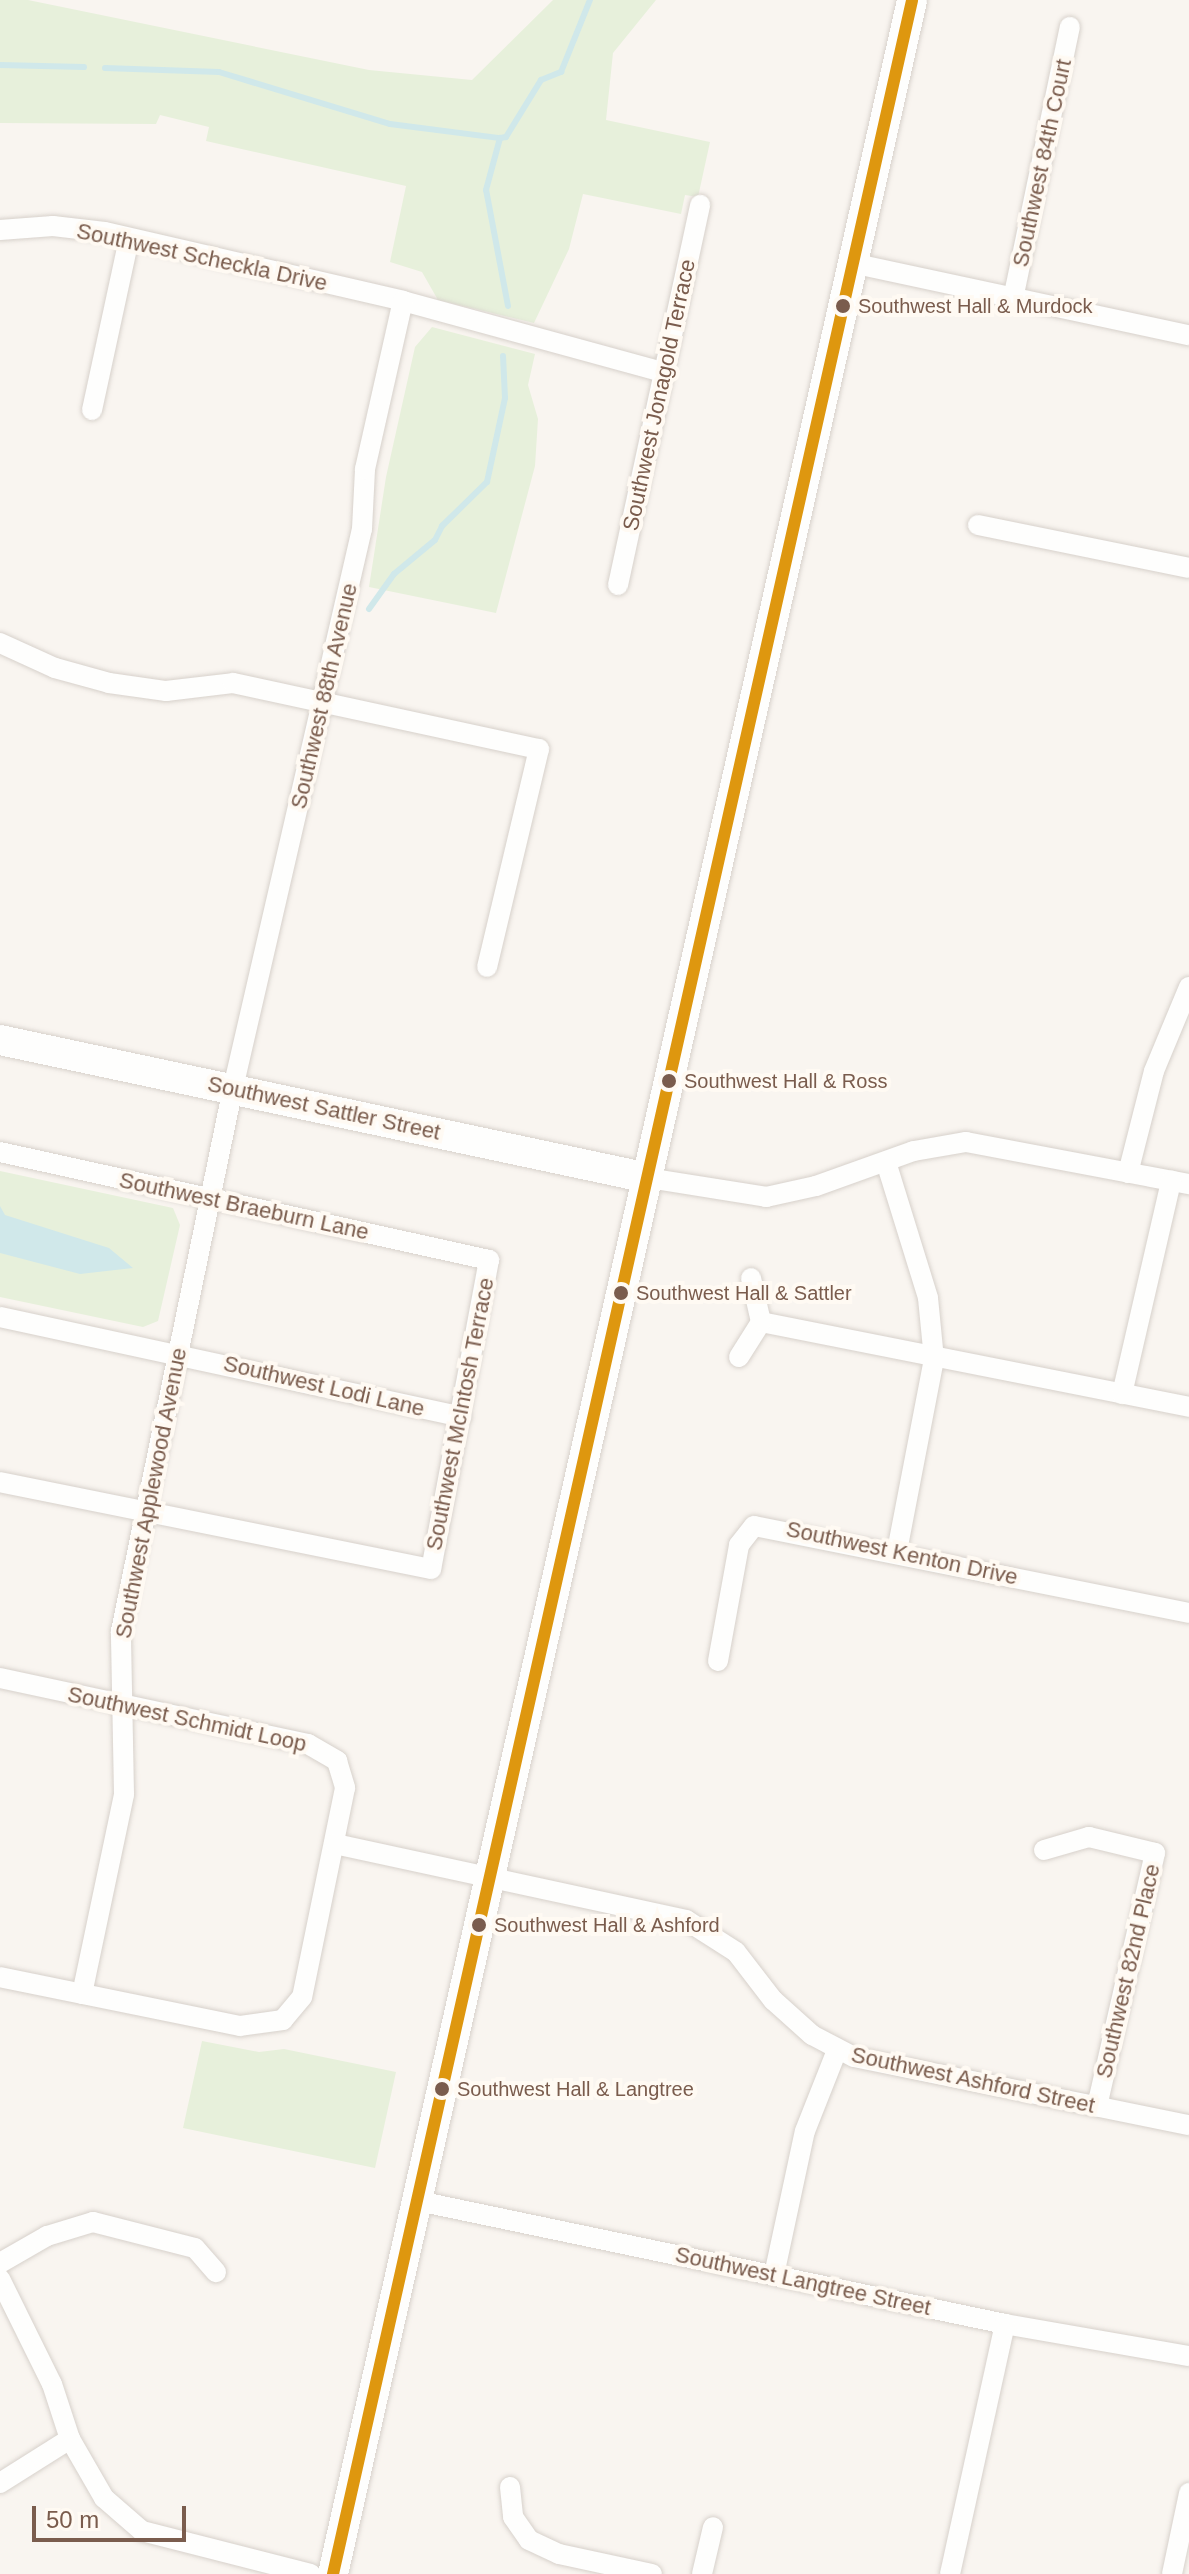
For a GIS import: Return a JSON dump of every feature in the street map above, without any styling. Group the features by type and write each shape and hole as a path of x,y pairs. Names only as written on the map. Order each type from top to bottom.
{"main road":[{"path":"333,2574 912,0"},
{"name":"Southwest Sattler Street","path":"0,1040 648,1178"}],"street":[{"name":"Southwest 84th Court","path":"1013,299 1070,27"},
{"name":"Southwest Jonagold Terrace","path":"618,585 700,205"},
{"name":"Southwest Scheckla Drive","path":"0,230 53,226 129,239 403,301 662,372"},
{"path":"92,410 129,239"},
{"path":"852,263 1189,335"},
{"name":"Southwest 88th Avenue","path":"233,1088 362,529 365,469 403,301"},
{"path":"978,525 1189,568"},
{"path":"0,643 55,668 109,683 166,691 233,683 539,749 487,967"},
{"path":"1128,1173 1154,1071 1185,1008 1189,987"},
{"name":"Southwest Applewood Avenue","path":"82,1994 124,1794 121,1631 176,1353 213,1198 233,1088"},
{"path":"648,1178 766,1197 914,1151 966,1142 1180,1182 1122,1394"},
{"name":"Southwest Braeburn Lane","path":"0,1152 489,1260"},
{"path":"886,1162 928,1298 934,1359 897,1552"},
{"name":"Southwest McIntosh Terrace","path":"146,1513 431,1569 489,1260"},
{"path":"739,1357 761,1322 751,1278"},
{"name":"Southwest Lodi Lane","path":"0,1317 461,1417"},
{"path":"761,1322 934,1359 1189,1407"},
{"path":"0,1482 146,1513"},
{"name":"Southwest Kenton Drive","path":"718,1661 745,1531 766,1525 1189,1613"},
{"name":"Southwest Schmidt Loop","path":"0,1678 324,1751 344,1774 335,1844 302,1997 283,2020 240,2026 0,1977"},
{"name":"Southwest 82nd Place","path":"1044,1850 1089,1837 1155,1853 1097,2106"},
{"name":"Southwest Ashford Street","path":"335,1844 664,1911 695,1925 736,1952 787,2014 837,2050 1189,2125"},
{"path":"774,2275 805,2131 837,2050"},
{"name":"Southwest Langtree Street","path":"418,2201 1005,2324 1189,2356"},
{"path":"0,2263 47,2236 93,2222 195,2248 216,2272"},
{"path":"0,2279 52,2384 70,2439 104,2498 142,2531 311,2574"},
{"path":"950,2574 1005,2324"},
{"path":"0,2483 70,2439"},
{"path":"510,2487 513,2517 529,2540 559,2554 652,2574"},
{"path":"1172,2574 1189,2493"},
{"path":"702,2574 713,2527"}],"green space":[{"path":"0,0 28,0 369,70 472,80 553,0 656,0 613,53 606,120 710,142 698,197 685,195 681,214 583,194 569,249 534,323 438,300 422,272 390,262 406,186 206,141 209,127 160,115 156,124 0,123"},
{"path":"432,327 535,354 528,385 538,419 535,466 496,613 369,587 386,477 415,347"},
{"path":"0,1171 173,1208 180,1225 158,1321 143,1327 0,1297"},
{"path":"202,2041 259,2052 284,2049 396,2072 375,2168 183,2128"}],"water":[{"path":"0,1206 5,1215 109,1248 133,1268 80,1274 0,1253"}],"waterway":[{"path":"508,306 486,190 500,138 506,137 541,80 561,72 590,0"},
{"path":"0,65 84,67"},
{"path":"105,68 219,72 390,124 500,138"},
{"path":"369,609 394,574 435,540 442,526 487,482 505,398 503,356"}],"transit line":[{"path":"333,2574 912,0"}],"place":[{"name":"Southwest Hall & Murdock","path":"843,306"},
{"name":"Southwest Hall & Ross","path":"669,1081"},
{"name":"Southwest Hall & Sattler","path":"621,1293"},
{"name":"Southwest Hall & Ashford","path":"479,1925"},
{"name":"Southwest Hall & Langtree","path":"442,2089"}]}
